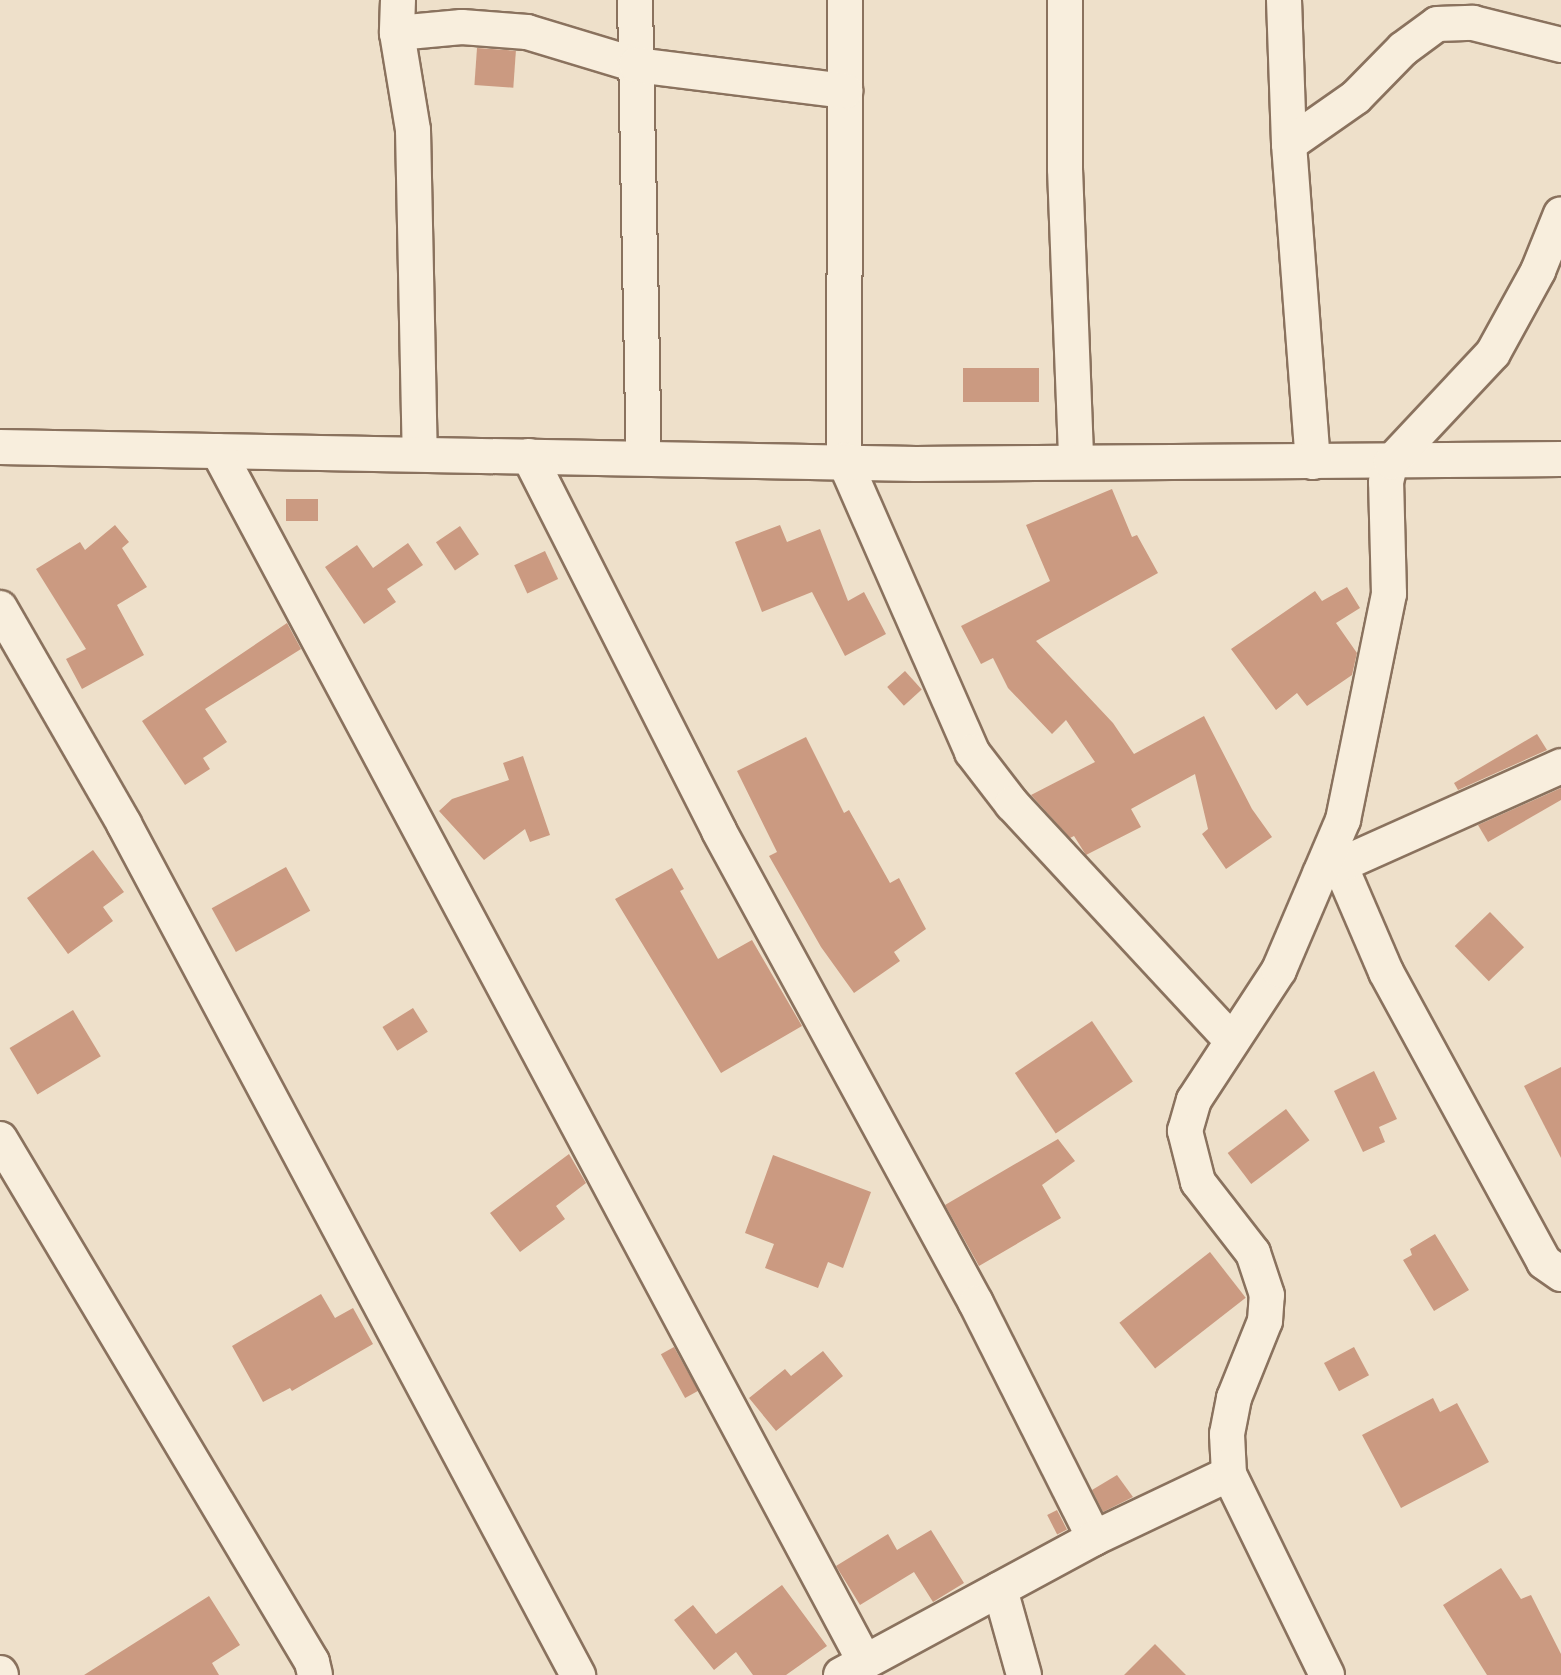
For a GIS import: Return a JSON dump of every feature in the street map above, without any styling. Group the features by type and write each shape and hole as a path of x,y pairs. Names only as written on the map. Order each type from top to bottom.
{"street":[{"path":"635,0 644,458"},
{"path":"845,0 844,460 972,752 1012,804 1232,1041"},
{"path":"1065,0 1065,169 1076,462"},
{"path":"1284,0 1289,144 1313,462"},
{"path":"420,454 413,130 398,16 462,27 527,32 636,65 845,91"},
{"path":"1289,144 1356,97 1403,49 1437,24 1473,23 1561,45"},
{"path":"1327,1675 1229,1474 1227,1434 1234,1398 1265,1321 1267,1295 1253,1253 1198,1182 1185,1131 1194,1100 1279,970 1330,870 1389,594 1386,482 1391,462 1493,353 1538,271 1561,214"},
{"path":"0,447 844,460 916,464 1561,459"},
{"path":"218,451 853,1668 1094,1538 1229,1474"},
{"path":"529,456 719,831 976,1303 1094,1538"},
{"path":"0,608 124,824 578,1675"},
{"path":"1330,870 1561,766"},
{"path":"1330,870 1544,1262 1561,1274"},
{"path":"0,1139 312,1662 315,1675"},
{"path":"1000,1589 1024,1675"}],"building":[{"path":"477,48 516,51 513,88 474,85"},
{"path":"963,368 1039,368 1039,402 963,402"},
{"path":"1112,489 1132,537 1137,535 1158,573 1036,641 1113,723 1134,754 1204,716 1252,809 1272,837 1226,869 1202,834 1208,829 1195,774 1131,809 1141,827 1086,855 1074,836 1070,838 1031,795 1095,762 1066,720 1052,734 1008,688 993,658 981,664 961,626 1050,581 1026,525"},
{"path":"286,499 318,499 318,521 286,521"},
{"path":"115,525 129,542 122,548 147,587 117,605 144,655 82,689 66,659 86,649 36,569 80,542 85,550"},
{"path":"780,525 787,542 820,529 848,601 864,592 886,634 845,656 812,592 762,612 735,542"},
{"path":"460,526 479,554 455,570 436,542"},
{"path":"408,543 423,565 387,589 396,602 364,624 325,567 357,545 373,568"},
{"path":"545,551 558,579 527,593 514,565"},
{"path":"1347,587 1360,608 1336,623 1357,653 1352,675 1307,706 1297,693 1276,710 1231,649 1315,591 1322,601"},
{"path":"287,623 301,649 205,709 227,742 203,758 210,769 185,785 142,721"},
{"path":"905,671 922,690 904,706 887,687"},
{"path":"1537,734 1547,750 1458,790 1454,783"},
{"path":"806,737 844,813 849,810 890,883 899,878 926,929 894,952 900,961 854,993 821,947 769,856 777,852 737,771"},
{"path":"523,756 550,835 530,842 525,829 484,860 439,811 452,799 509,780 503,763"},
{"path":"1561,788 1561,800 1488,842 1478,825"},
{"path":"93,850 124,892 103,907 113,921 68,954 27,898"},
{"path":"286,867 310,911 236,952 212,908"},
{"path":"672,868 684,889 680,891 718,959 752,940 802,1026 721,1073 615,899"},
{"path":"1490,912 1524,947 1489,981 1455,946"},
{"path":"413,1008 428,1032 397,1051 382,1027"},
{"path":"73,1010 101,1056 37,1094 10,1048"},
{"path":"1092,1021 1133,1082 1056,1134 1015,1073"},
{"path":"1561,1067 1561,1158 1524,1086"},
{"path":"1374,1071 1397,1119 1379,1127 1385,1142 1363,1152 1334,1091"},
{"path":"1286,1109 1309,1140 1251,1184 1228,1153"},
{"path":"1058,1139 1075,1161 1042,1185 1061,1218 979,1266 945,1205"},
{"path":"569,1154 586,1183 556,1206 565,1219 520,1252 490,1213"},
{"path":"773,1155 871,1192 843,1268 828,1262 818,1288 765,1268 774,1244 745,1233"},
{"path":"1435,1234 1469,1290 1434,1311 1403,1260 1412,1255 1410,1249"},
{"path":"1210,1252 1246,1298 1155,1369 1119,1323"},
{"path":"321,1294 335,1318 353,1308 373,1344 292,1391 290,1388 263,1402 232,1346"},
{"path":"674,1347 698,1391 685,1398 661,1354"},
{"path":"1354,1347 1369,1375 1339,1391 1324,1363"},
{"path":"823,1351 843,1376 776,1431 749,1398 785,1369 791,1376"},
{"path":"1433,1398 1440,1412 1457,1403 1489,1462 1401,1508 1362,1435"},
{"path":"1117,1475 1133,1497 1103,1512 1092,1490"},
{"path":"1057,1510 1067,1530 1057,1535 1047,1515"},
{"path":"931,1530 964,1583 933,1602 914,1572 860,1605 836,1566 888,1534 897,1550"},
{"path":"1501,1568 1521,1599 1531,1595 1561,1654 1561,1675 1487,1675 1443,1605"},
{"path":"782,1585 827,1646 786,1675 753,1675 736,1652 714,1670 674,1620 693,1605 716,1634"},
{"path":"209,1596 240,1645 212,1663 219,1675 84,1675"},
{"path":"1155,1644 1186,1675 1124,1675"}]}
